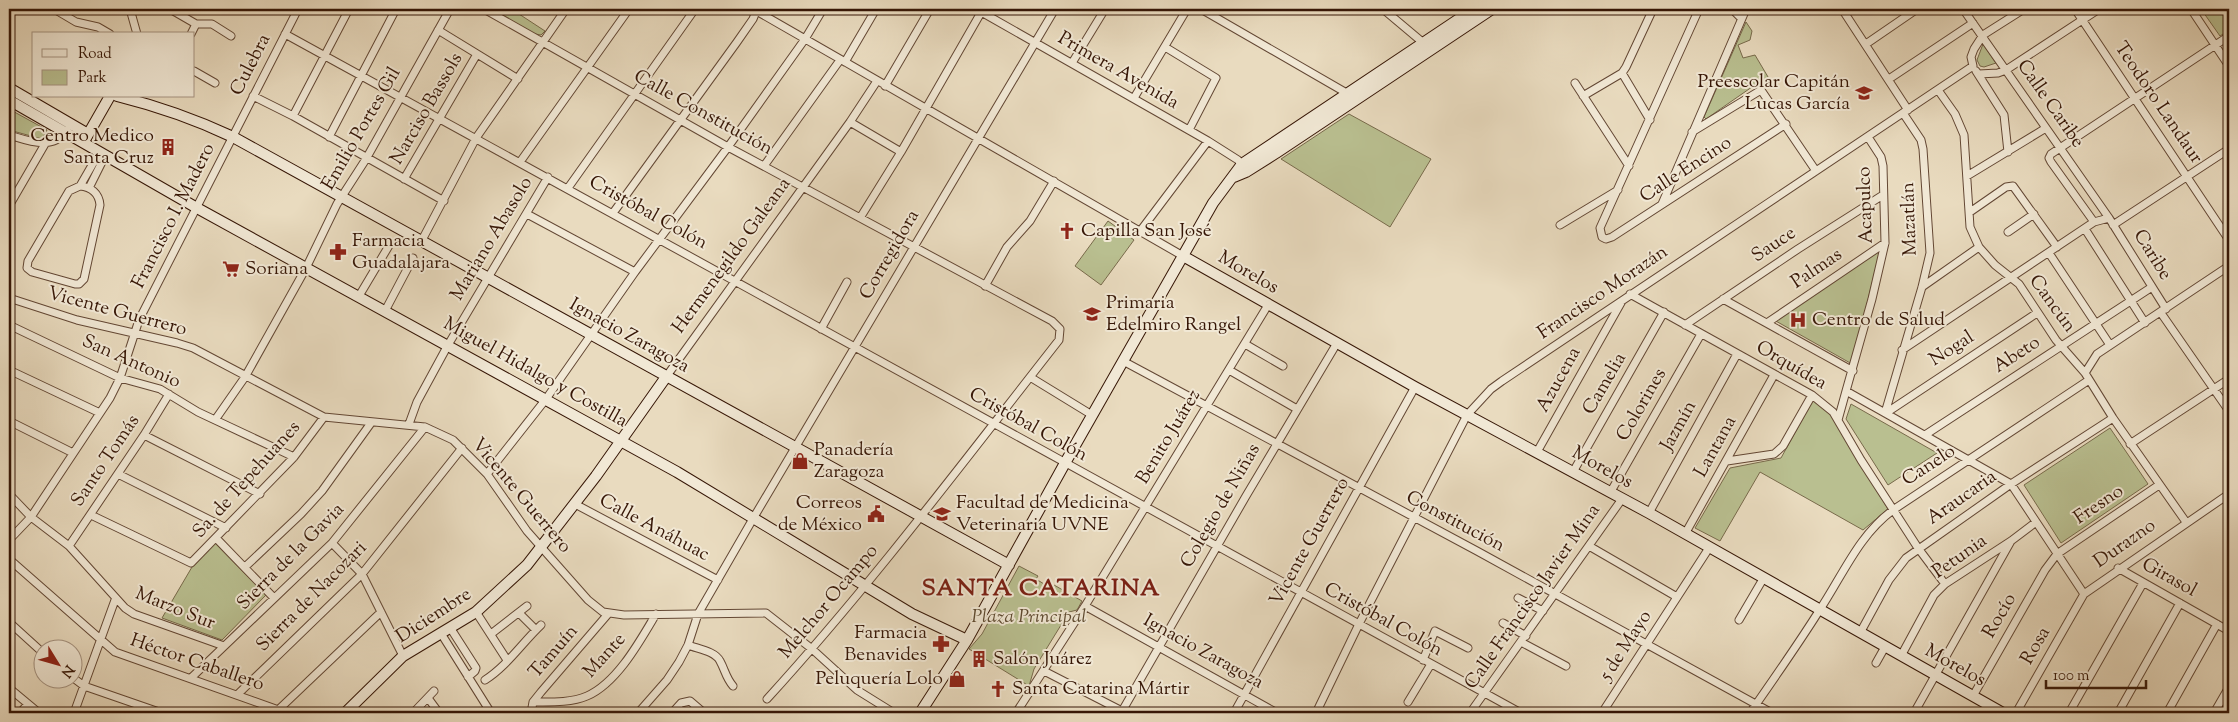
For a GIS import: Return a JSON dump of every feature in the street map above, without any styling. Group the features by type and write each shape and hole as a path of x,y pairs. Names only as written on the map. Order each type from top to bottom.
{"main road":[{"path":"920,713 967,640 1213,203 1234,177 1244,168 1347,94 1474,9"},
{"path":"1244,168 1357,100 1492,9"},
{"path":"9,88 88,134"},
{"path":"82,143 109,98"},
{"name":"Ignacio Zaragoza","path":"125,98 150,104 196,120 233,137 1009,565"},
{"name":"Miguel Hidalgo y Costilla","path":"9,100 197,208 546,399 754,517 933,625 967,640"},
{"path":"37,116 43,107"},
{"name":"Morelos","path":"1183,256 1415,387 1685,534 2003,713"},
{"name":"Hermenegildo Galeana","path":"542,547 666,377"},
{"name":"Diciembre","path":"345,713 403,656 446,632 476,612 527,565 542,547"}],"street":[{"path":"54,9 76,22 98,27 107,32"},
{"path":"130,9 136,32"},
{"path":"170,9 196,24 212,24 231,36"},
{"name":"Culebra","path":"233,137 298,9"},
{"path":"293,116 349,9"},
{"path":"329,137 396,9"},
{"name":"Emilio Portes Gil","path":"215,420 245,376 306,268 342,198 450,9"},
{"name":"Calle Constitución","path":"484,9 728,147 915,246 1058,325 1061,334"},
{"path":"421,242 476,138 566,9"},
{"path":"520,162 629,9"},
{"path":"568,188 695,9"},
{"path":"613,213 682,120 753,19 755,9 885,86 1183,256"},
{"path":"487,474 546,399 592,336 636,272 805,39 822,9"},
{"path":"764,166 842,61 876,9"},
{"path":"885,86 930,9"},
{"name":"Corregidora","path":"638,713 667,680 688,645 698,614 1055,9"},
{"path":"1072,63 1104,9"},
{"path":"1134,98 1187,9"},
{"path":"1201,9 1357,100"},
{"path":"1383,9 1432,49"},
{"path":"1644,9 1649,17"},
{"path":"1583,96 1622,73 1631,59 1653,9"},
{"path":"1560,225 1618,189 1699,9"},
{"path":"1732,9 1741,18"},
{"path":"1662,205 1746,9"},
{"name":"Mazatlán","path":"1842,9 1889,79 1921,140 1923,149 1930,253 1922,287 1885,413"},
{"path":"1866,44 1918,9"},
{"name":"Calle Caribe","path":"1964,9 2111,222"},
{"path":"2008,152 2004,115 1973,66 1971,57 1983,36 2024,9"},
{"name":"Teodoro Landaur","path":"2075,9 2229,240"},
{"path":"1979,74 1998,73 2006,70 2099,9"},
{"path":"2191,9 2229,66"},
{"path":"860,218 901,152 980,10"},
{"name":"Primera Avenida","path":"980,10 1208,141 1244,168"},
{"path":"1889,79 1973,23"},
{"path":"191,32 196,24"},
{"path":"438,30 518,79"},
{"name":"Cristóbal Colón","path":"285,34 1521,713"},
{"path":"2094,222 2049,158 2051,154 2229,36"},
{"path":"1165,47 1216,78 1215,84 1189,130"},
{"name":"Narciso Bassols","path":"404,180 478,54"},
{"name":"Francisco Morazán","path":"1316,713 1359,624 1467,415 1496,385 1973,66"},
{"path":"195,72 215,83"},
{"path":"1622,73 1650,120"},
{"name":"Hermenegildo Galeana","path":"666,377 804,187 877,81"},
{"path":"1575,83 1629,166"},
{"path":"1692,132 1761,90 1764,91 1816,171"},
{"name":"Cancún","path":"1938,90 1955,114 1964,135 1970,227 1979,247 1995,265 2018,284 2037,313 2087,376 2112,418 2186,522"},
{"path":"253,96 293,116 366,159 444,201"},
{"path":"850,122 901,152"},
{"path":"9,135 45,144 59,139 71,124"},
{"name":"Calle Encino","path":"1618,189 1600,228 1602,237 1606,239 1612,237 1786,124"},
{"path":"1967,176 2046,128"},
{"name":"Francisco I. Madero","path":"9,540 31,517 100,413 120,378 140,320 233,137"},
{"name":"Acapulco","path":"1838,420 1853,371 1886,243 1881,157 1868,137"},
{"path":"1140,230 1208,141"},
{"path":"9,206 45,144"},
{"path":"1902,350 2049,254 2094,222 2111,222 2188,177 2229,149"},
{"path":"80,186 89,188 98,197 100,205 84,279 79,284 75,284 32,272 27,268 28,261 69,191 80,186 102,154"},
{"path":"89,188 102,154"},
{"name":"Mariano Abasolo","path":"409,424 417,402 448,345 548,178"},
{"path":"985,286 1007,247 1030,221 1054,181"},
{"path":"1970,212 2006,187 2013,186 2057,248"},
{"name":"Sauce","path":"1685,325 1798,249 1883,195"},
{"path":"528,214 636,272"},
{"path":"2008,232 2034,214"},
{"name":"Caribe","path":"2111,222 2152,287 2164,311 2229,411"},
{"path":"2085,229 2144,323"},
{"name":"Palmas","path":"1766,322 1886,243"},
{"path":"359,296 390,244"},
{"path":"1922,287 1979,247"},
{"path":"2049,254 2110,345"},
{"path":"385,311 413,258"},
{"path":"2087,376 2097,354 2229,266"},
{"path":"821,329 847,282"},
{"name":"Abeto","path":"1925,435 2152,287"},
{"name":"Orquídea","path":"1627,296 1664,312 1812,395 1833,412 1893,510 1945,584"},
{"name":"Azucena","path":"1537,452 1627,296"},
{"name":"Vicente Guerrero","path":"9,298 77,320 192,348 324,417 371,423 409,424 425,427 453,440 487,474 527,531 588,600 597,609 608,614"},
{"path":"1723,300 1853,371"},
{"name":"Benito Juárez","path":"1016,713 1085,606 1268,305"},
{"name":"Camelia","path":"1573,472 1664,312"},
{"name":"Nogal","path":"1885,413 2037,313"},
{"name":"San Antonio","path":"9,325 120,378 150,386 169,394 215,420 294,457"},
{"name":"Melchor Ocampo","path":"767,699 812,649 920,517 994,425 1059,340 1061,334"},
{"name":"Colorines","path":"1610,493 1701,334"},
{"name":"Colegio de Niñas","path":"1123,713 1158,647 1276,443 1337,343"},
{"path":"1245,344 1283,366"},
{"name":"Jazmín","path":"1649,514 1737,354"},
{"name":"Constitución","path":"1123,361 1772,713"},
{"path":"9,370 100,413"},
{"path":"1229,370 1297,409"},
{"name":"Lantana","path":"1685,534 1774,375"},
{"name":"Canelo","path":"1750,713 1820,611 1865,535 1880,520 1969,460 2087,376"},
{"path":"1030,377 1092,415"},
{"path":"2130,444 2229,379"},
{"name":"Vicente Guerrero","path":"1234,713 1415,387"},
{"path":"1846,391 2011,484 2084,594"},
{"name":"Santo Tomás","path":"69,546 144,435 169,394"},
{"path":"1727,462 1777,452 1783,446 1812,395"},
{"name":"Sa. de Tepehuanes","path":"91,514 191,563 294,457 324,417"},
{"name":"Araucaria","path":"1860,633 1896,569 1918,548 2112,418"},
{"path":"9,421 73,453"},
{"path":"245,567 301,514 322,491 371,423"},
{"name":"Sierra de la Gavia","path":"191,678 332,543 425,427"},
{"path":"144,435 260,494"},
{"name":"Sierra de Nacozari","path":"237,695 362,574 462,448"},
{"path":"118,474 226,528"},
{"name":"Fresno","path":"2057,554 2158,485"},
{"name":"Marzo Sur","path":"9,494 31,517 69,546 116,600 134,614 224,646"},
{"name":"Durazno","path":"2084,594 2118,568 2229,494"},
{"name":"Calle Francisco Javier Mina","path":"1470,713 1622,499"},
{"name":"Calle Anáhuac","path":"575,504 718,580"},
{"name":"Petunia","path":"1901,656 1934,595 1945,584 2011,541 2036,522"},
{"path":"216,538 274,598"},
{"path":"1914,713 2011,541"},
{"path":"332,543 362,574 403,656"},
{"name":"5 de Mayo","path":"1589,546 1677,597"},
{"name":"5 de Mayo","path":"1602,713 1709,548"},
{"name":"Rocío","path":"1973,696 2045,570 2057,554"},
{"name":"Héctor Caballero","path":"9,559 108,647 124,656 287,713"},
{"name":"Girasol","path":"2118,568 2143,584 2229,631"},
{"path":"1739,620 1763,579"},
{"path":"2069,713 2143,584"},
{"name":"Rosa","path":"2016,713 2084,594"},
{"path":"1518,598 1543,611"},
{"path":"74,713 100,638 116,600"},
{"path":"2118,713 2180,603"},
{"path":"491,634 527,606"},
{"name":"Ignacio Zaragoza","path":"1085,606 1277,713"},
{"path":"278,711 381,612"},
{"path":"476,612 508,660"},
{"path":"486,680 503,667 538,628 518,613"},
{"path":"608,614 766,613 812,649 857,690 894,713"},
{"name":"Tamuín","path":"531,713 533,702 558,670 608,614"},
{"name":"Mante","path":"533,702 575,700 597,691 628,658 656,614"},
{"path":"9,622 32,643"},
{"path":"1503,622 1523,639 1566,666"},
{"path":"2167,713 2217,624"},
{"path":"1423,660 1435,631 1468,648"},
{"path":"446,632 468,677 491,713"},
{"path":"446,632 476,668 468,677"},
{"path":"688,645 716,656 721,662 726,678 733,686"},
{"path":"1876,663 1885,647"},
{"path":"1408,702 1431,664"},
{"path":"1044,671 1123,713"},
{"path":"84,686 162,713"},
{"path":"2214,713 2229,687"},
{"path":"9,688 38,713"},
{"path":"413,713 434,691"},
{"path":"428,698 439,713"},
{"path":"672,713 681,703 690,701 704,713"},
{"path":"20,713 27,705"}],"green space":[{"path":"490,9 523,9 519,14 545,31 541,35 535,34"},
{"path":"2201,9 2229,9 2229,30 2220,36"},
{"path":"1746,22 1752,31 1750,40 1738,45 1743,58 1755,55 1771,82 1766,85 1762,80 1706,119 1704,117"},
{"path":"1983,44 1996,63 1984,67 1980,66 1977,60"},
{"path":"9,109 47,130 42,139 9,130"},
{"path":"1349,114 1431,159 1390,227 1281,159"},
{"path":"1108,221 1134,240 1101,285 1075,266"},
{"path":"1880,251 1852,364 1774,320"},
{"path":"1813,400 1830,413 1888,509 1863,530 1760,472 1720,541 1695,528 1730,468 1781,458"},
{"path":"1851,404 1937,453 1888,485 1846,419"},
{"path":"2110,428 2148,484 2061,543 2024,485"},
{"path":"215,543 266,595 222,640 162,618 192,567"},
{"name":"Plaza Principal","path":"1019,566 1038,576 1036,579 1052,589 1054,585 1082,601 1077,610 1069,612 1034,669 1029,686 969,649 982,634"}],"place":[{"name":"Preescolar Capitán Lucas García","path":"1864,93"},
{"name":"Centro Medico Santa Cruz","path":"168,147"},
{"name":"Capilla San José","path":"1067,231"},
{"name":"Farmacia Guadalajara","path":"338,252"},
{"name":"Soriana","path":"231,269"},
{"name":"Primaria Edelmiro Rangel","path":"1092,314"},
{"name":"Centro de Salud","path":"1798,320"},
{"name":"Panadería Zaragoza","path":"800,461"},
{"name":"Correos de México","path":"876,514"},
{"name":"Facultad de Medicina Veterinaria UVNE","path":"942,514"},
{"name":"Farmacia Benavides","path":"941,644"},
{"name":"Salón Juárez","path":"979,659"},
{"name":"Peluquería Lolo","path":"957,679"},
{"name":"Santa Catarina Mártir","path":"998,689"}],"district":[{"name":"SANTA CATARINA","path":"1041,589"}]}
